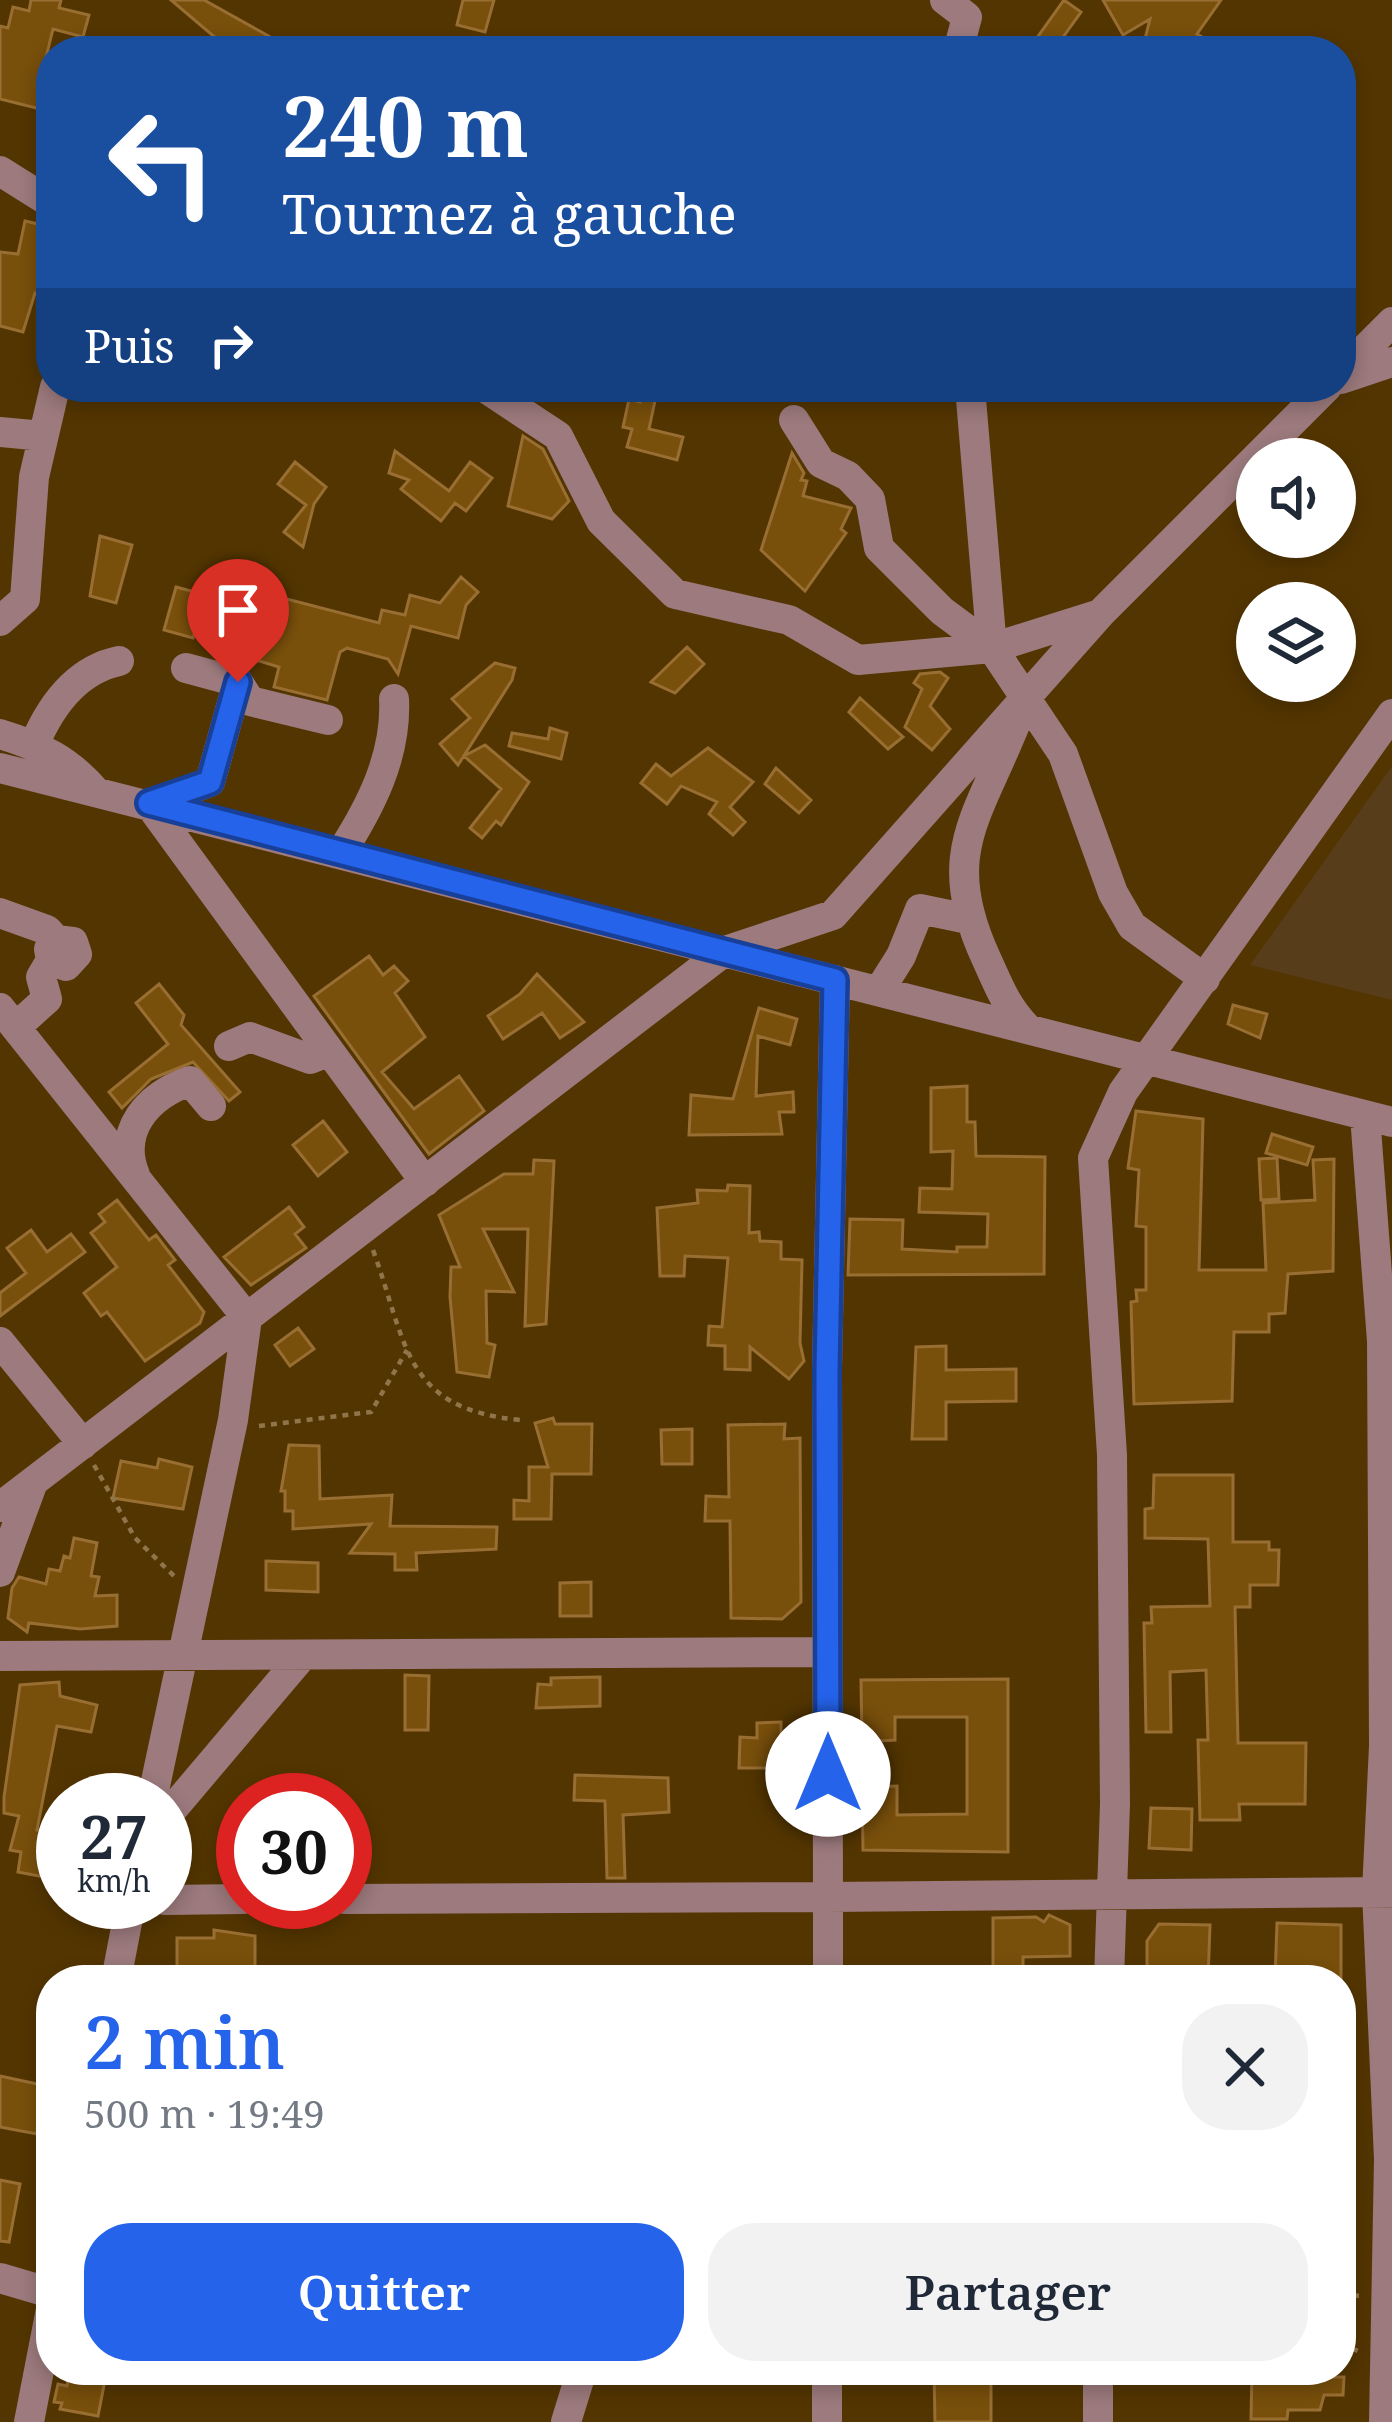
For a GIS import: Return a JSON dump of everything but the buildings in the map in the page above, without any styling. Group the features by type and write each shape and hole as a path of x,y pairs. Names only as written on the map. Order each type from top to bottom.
{"street":[{"path":"959,36 962,6"},
{"path":"0,172 36,194"},
{"path":"1356,360 1392,322"},
{"path":"1356,372 1392,362"},
{"path":"0,621 25,599 43,436 51,402"},
{"path":"507,402 558,436 601,521 675,594 789,620 858,660 992,648 1100,614"},
{"path":"971,402 992,648"},
{"path":"0,1507 725,952 833,915 1100,614 1312,402"},
{"path":"794,420 821,463 848,476 870,499 879,548 942,611 992,648 1063,754 1113,893 1132,926 1205,979"},
{"path":"0,431 43,436"},
{"path":"34,745 47,716 70,687 104,664 119,661"},
{"path":"186,668 238,682 250,701 328,720"},
{"path":"149,803 210,782 238,682"},
{"path":"340,854 379,781 395,725 394,699"},
{"path":"1025,700 967,832 962,885 968,919 1006,1007 1029,1030"},
{"path":"1110,1965 1112,1454 1093,1158 1123,1091 1392,714"},
{"path":"0,734 34,745 74,767 96,792"},
{"path":"0,768 1379,1119 1388,1750 1387,2416"},
{"path":"149,803 424,1182"},
{"path":"879,992 901,956 920,909 968,919"},
{"path":"0,913 47,930 54,950 41,977 47,999 8,1017 247,1318 233,1420 158,1773"},
{"path":"828,1965 835,980"},
{"path":"229,1046 250,1037 310,1060 328,1052"},
{"path":"137,1180 126,1152 129,1132 147,1108 190,1081 211,1106"},
{"path":"0,1342 82,1444"},
{"path":"0,1572 34,1481"},
{"path":"0,1657 827,1652"},
{"path":"192,1786 303,1655"},
{"path":"372,1899 1385,1892"},
{"path":"119,1965 126,1929"},
{"path":"0,2278 36,2289"},
{"path":"29,2422 36,2385"},
{"path":"566,2422 577,2385"},
{"path":"826,2422 827,2385"},
{"path":"1098,2385 1098,2422"}],"path":[{"path":"364,1228 412,1368 441,1396 476,1416 520,1420"},
{"path":"233,1420 265,1427 371,1412 391,1385 406,1349"},
{"path":"82,1444 135,1538 167,1572 196,1589"}],"shaded area":[{"path":"1392,766 1392,1000 1250,965"}],"route":[{"path":"238,682 210,782 149,803 835,980 827,1369 828,1774"}]}
